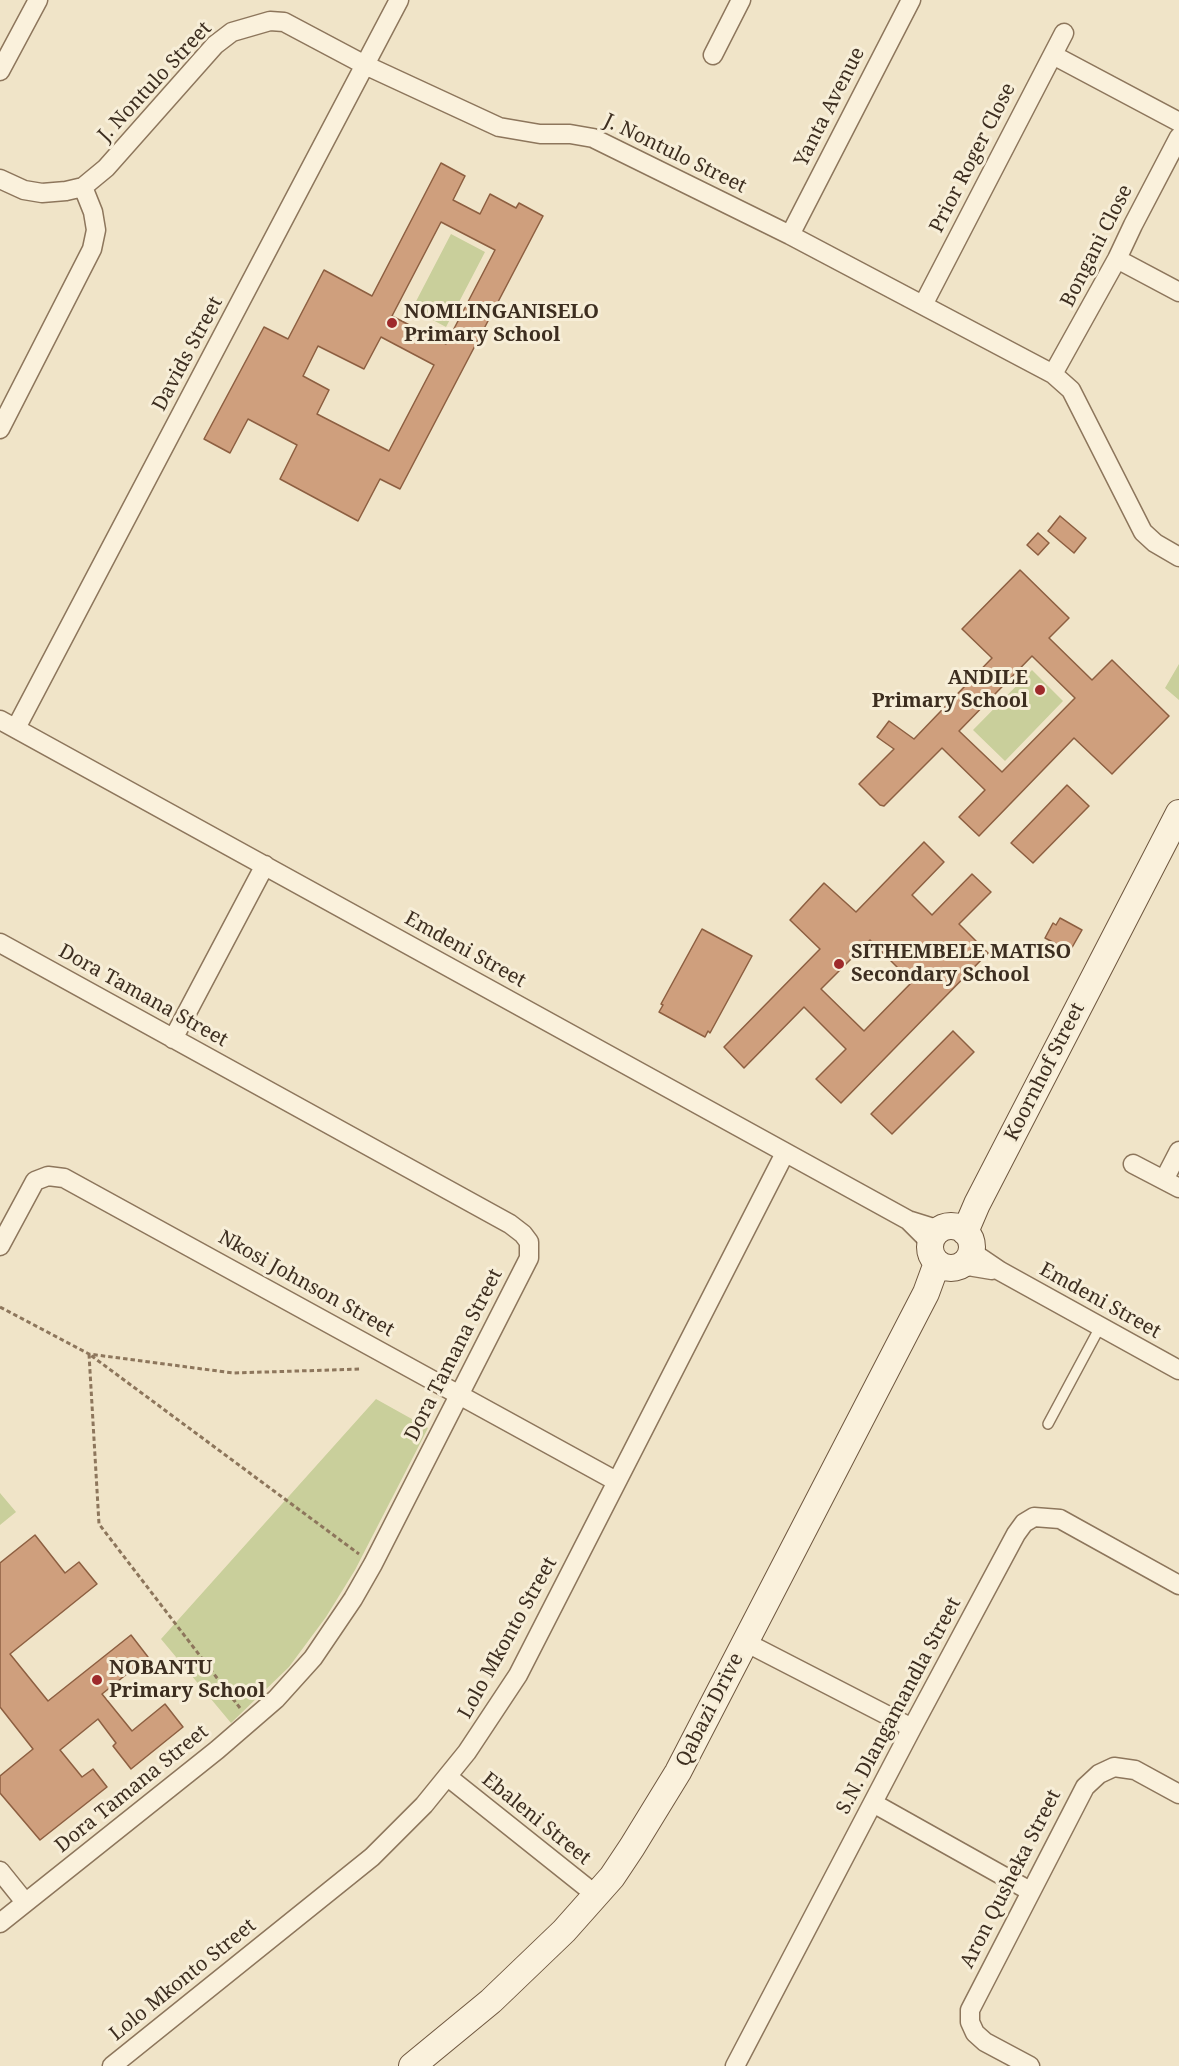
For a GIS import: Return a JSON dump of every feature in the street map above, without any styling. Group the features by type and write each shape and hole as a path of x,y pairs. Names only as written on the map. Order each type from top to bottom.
{"street":[{"path":"0,71 38,0"},
{"name":"Davids Street","path":"8,724 399,0"},
{"path":"713,55 741,0"},
{"name":"Yanta Avenue","path":"790,235 911,0"},
{"name":"J. Nontulo Street","path":"0,179 24,190 42,194 83,187 106,168 215,45 232,32 270,21 284,22 365,65 498,127 540,134 570,134 593,138 790,235 1053,374 1071,390 1143,532 1155,543 1179,557"},
{"name":"Prior Roger Close","path":"923,305 1064,33"},
{"path":"1053,55 1179,122"},
{"name":"Bongani Close","path":"1053,374 1117,259 1179,137"},
{"path":"0,429 92,249 96,230 93,212 83,187"},
{"path":"1117,259 1179,292"},
{"name":"Emdeni Street","path":"8,724 908,1220 951,1248 1000,1271 1179,1370"},
{"name":"Koornhof Street","path":"951,1248 1179,813"},
{"path":"173,1039 265,865"},
{"name":"Dora Tamana Street","path":"0,943 510,1224 529,1242 529,1258 373,1564 353,1599 313,1658 288,1687 190,1772 0,1923"},
{"path":"1133,1164 1172,1184 1179,1151"},
{"name":"Lolo Mkonto Street","path":"112,2066 372,1857 399,1832 448,1777 485,1727 518,1675 785,1153"},
{"name":"Nkosi Johnson Street","path":"0,1245 30,1187 41,1178 56,1176 616,1481"},
{"name":"Qabazi Drive","path":"412,2066 491,2001 564,1931 596,1895 632,1847 678,1772 951,1248"},
{"name":"S.N. Dlangamandla Street","path":"735,2066 912,1728 1024,1523 1034,1517 1060,1520 1179,1585"},
{"path":"745,1642 912,1728"},
{"name":"Aron Qusheka Street","path":"1030,2066 985,2042 975,2033 970,2022 970,2010 1084,1787 1099,1774 1114,1767 1135,1770 1179,1794"},
{"name":"Ebaleni Street","path":"448,1777 596,1895"},
{"path":"873,1803 1030,1891"},
{"path":"0,1871 25,1902"}],"lane":[{"path":"1048,1424 1100,1326"}],"path":[{"path":"0,1308 89,1354 373,1564"},
{"path":"89,1354 233,1373 362,1368"},
{"path":"89,1354 99,1524 250,1721"}],"green space":[{"path":"451,234 485,252 446,327 412,309"},
{"path":"1179,664 1179,700 1165,688"},
{"path":"1032,670 1063,701 1005,761 973,730"},
{"path":"376,1399 428,1428 355,1570 326,1617 289,1667 231,1723 161,1639"},
{"path":"0,1493 16,1512 0,1525"}],"building":[{"path":"441,163 465,176 453,200 480,214 490,194 516,208 519,203 543,216 400,489 380,479 358,521 280,479 297,445 248,419 230,453 204,439 264,327 288,339 324,270 372,296","holes":["441,222 495,250 446,344 392,316","381,337 434,365 389,451 317,414 329,390 303,376 318,346 364,369"]},
{"path":"1060,516 1086,538 1074,553 1048,531"},
{"path":"1038,533 1049,543 1038,555 1027,545"},
{"path":"1020,570 1069,618 1049,638 1092,680 1112,660 1169,716 1112,774 1074,738 979,836 959,817 985,790 942,748 884,806 880,805 859,784 894,749 877,737 889,721 914,739 992,658 962,629","holes":["1032,656 1075,698 1002,772 959,731"]},
{"path":"1067,785 1089,806 1033,863 1011,843"},
{"path":"924,842 944,862 912,895 932,915 972,874 991,892 959,924 988,953 841,1103 816,1079 846,1049 804,1007 744,1068 724,1047 820,949 790,920 824,883 856,912","holes":["870,940 912,982 864,1031 821,989"]},
{"path":"1060,918 1082,930 1070,951 1045,938 1053,923 1056,925"},
{"path":"702,929 752,956 710,1033 708,1031 705,1037 659,1012 663,1005 661,1004"},
{"path":"953,1031 974,1052 892,1134 871,1114"},
{"path":"35,1535 65,1573 79,1562 97,1584 10,1654 48,1701 131,1635 148,1657 102,1694 132,1731 165,1704 183,1727 131,1769 113,1746 116,1743 98,1719 60,1750 82,1777 93,1769 107,1787 40,1840 0,1793 0,1776 33,1749 0,1707 0,1563"}],"place":[{"name":"NOMLINGANISELO Primary School","path":"392,323"},
{"name":"ANDILE Primary School","path":"1040,690"},
{"name":"SITHEMBELE MATISO Secondary School","path":"839,964"},
{"name":"NOBANTU Primary School","path":"97,1680"}]}
